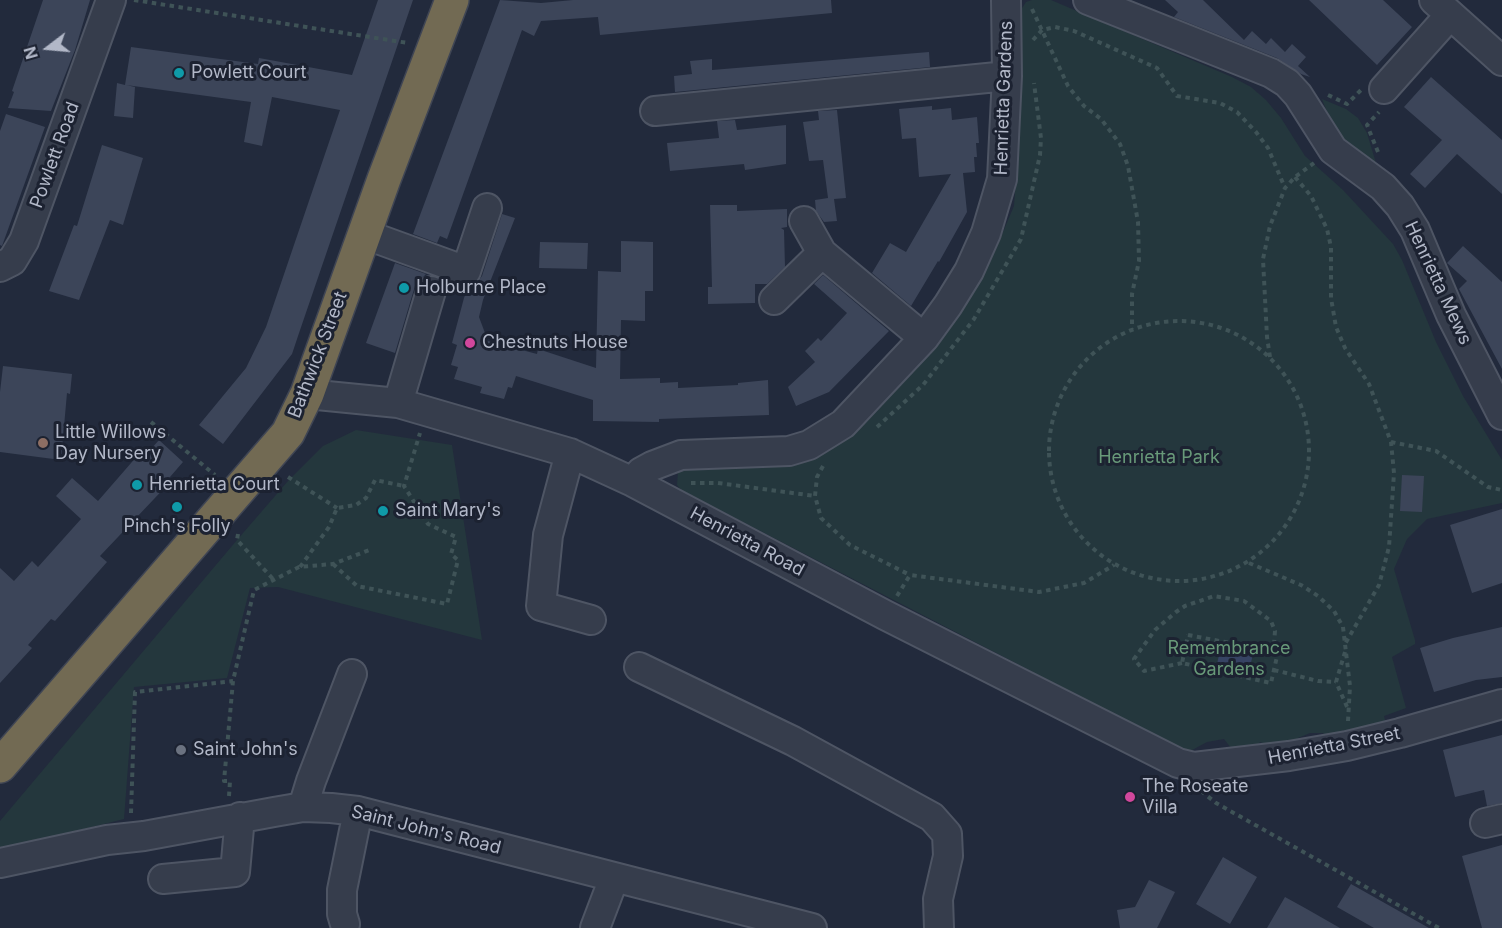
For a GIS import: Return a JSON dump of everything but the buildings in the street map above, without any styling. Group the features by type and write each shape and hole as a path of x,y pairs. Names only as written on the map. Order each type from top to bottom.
{"highway":[{"name":"Bathwick Street","path":"0,766 288,433 307,394 363,234 452,0"}],"street":[{"name":"Powlett Road","path":"0,267 12,261 24,241 111,0"},
{"name":"Henrietta Gardens","path":"633,482 641,472 681,455 789,451 808,445 843,424 924,338 969,271 986,233 1002,179 1020,79 1006,0"},
{"name":"Henrietta Mews","path":"1088,0 1271,73 1287,83 1298,95 1333,150 1383,187 1400,206 1415,230 1451,315 1502,415"},
{"path":"1384,89 1442,7 1502,62"},
{"path":"654,111 1020,79"},
{"path":"363,234 466,271 487,208"},
{"path":"804,221 822,253 924,338"},
{"path":"774,300 822,253"},
{"path":"398,403 431,291"},
{"name":"Henrietta Road","path":"307,394 398,403 570,453 633,482 885,615 1164,755"},
{"path":"570,453 548,535 541,606 591,620"},
{"path":"639,667 793,741 932,817 947,834 948,856 938,898 939,928"},
{"path":"303,807 352,674"},
{"name":"Henrietta Street","path":"1164,755 1178,763 1194,767 1289,756 1347,746 1502,704"},
{"name":"Saint John's Road","path":"0,862 107,840 303,807 358,811 812,928"},
{"path":"345,924 341,903 342,882 358,811"},
{"path":"163,879 235,872 240,818"},
{"path":"595,928 614,878"}],"path":[{"path":"132,0 433,47"},
{"path":"1028,0 1068,86 1084,106 1101,119 1120,144 1128,166 1138,222 1139,261 1132,294 1132,329"},
{"path":"1030,48 1034,37 1042,30 1055,27 1074,31 1156,68 1177,96 1220,103 1237,112 1268,148 1285,188"},
{"path":"873,429 882,424 930,376 974,319 1021,239 1040,155 1041,138 1020,79"},
{"path":"1328,95 1347,104"},
{"path":"1367,124 1381,160"},
{"path":"1270,358 1266,337 1263,259 1270,226 1285,188 1295,177 1333,150"},
{"path":"1295,177 1311,196 1327,229 1331,247 1331,298 1336,327 1345,348 1369,384 1392,442 1394,473 1389,547 1379,585 1346,647 1336,682 1349,709"},
{"path":"1164,321 1193,321 1231,331 1262,350 1270,358 1290,382 1302,405 1309,436 1309,471 1300,501 1290,522 1277,539 1248,563 1231,572 1191,582 1163,581 1135,574 1114,565 1096,552 1074,529 1058,499 1052,480 1049,456 1054,413 1064,389 1081,364 1103,345 1132,329 1164,321"},
{"path":"151,422 215,475"},
{"path":"404,486 420,432"},
{"path":"1392,442 1436,451 1488,487 1502,490"},
{"path":"824,463 817,477 815,496 822,518 850,545 910,575 1039,592 1084,583 1114,565"},
{"path":"288,477 337,508 356,505 366,498 375,480 404,486 428,524 456,537 451,554 458,560 447,604 357,586 333,564"},
{"path":"686,483 718,483 815,496"},
{"path":"299,567 329,527 337,508"},
{"path":"240,528 237,540 273,579"},
{"path":"230,781 224,781 233,681 254,590 299,567 333,564 372,549"},
{"path":"1248,563 1301,585 1318,596 1334,611 1342,627 1350,686 1347,746"},
{"path":"885,615 910,575"},
{"path":"1214,596 1244,601 1271,621 1275,631 1274,644 1278,652 1271,683 1182,663 1144,671 1134,659 1155,630 1176,612 1185,606 1214,596"},
{"path":"1182,663 1188,635 1278,652"},
{"path":"1274,670 1318,681 1336,682"},
{"path":"133,837 131,826 135,692 233,681"},
{"path":"1194,767 1195,786 1216,803 1439,928"}],"green space":[{"name":"Henrietta Park","path":"1051,0 1232,77 1251,87 1266,100 1281,118 1305,156 1343,190 1393,244 1402,260 1436,342 1463,396 1502,460 1502,503 1427,519 1407,539 1394,569 1415,644 1392,657 1406,708 1384,716 1384,732 1333,742 1323,733 1310,733 1298,738 1293,750 1278,749 1260,742 1254,749 1231,748 1224,739 1207,742 1183,755 1120,747 1096,740 1083,725 1035,687 1033,672 681,490 677,485 678,472 685,467 863,423 936,346 975,286 997,246 1014,206 1017,163 1019,13 1026,2"},
{"path":"1322,99 1346,109 1358,118 1367,133 1378,170 1348,148 1329,117"},
{"path":"356,430 452,445 482,640 278,587 250,588 227,678 134,687 124,819 0,850 0,821 237,540 288,481 323,446"}],"water":[{"path":"1221,646 1253,654 1249,671 1217,664"}],"place":[{"name":"Powlett Court","path":"179,73"},
{"name":"Holburne Place","path":"404,288"},
{"name":"Chestnuts House","path":"470,343"},
{"name":"Little Willows Day Nursery","path":"43,443"},
{"name":"Henrietta Court","path":"137,485"},
{"name":"Pinch's Folly","path":"177,507"},
{"name":"Saint Mary's","path":"383,511"},
{"name":"Saint John's","path":"181,750"},
{"name":"The Roseate Villa","path":"1130,797"}],"park label":[{"name":"Remembrance Gardens","path":"1229,659"}]}
